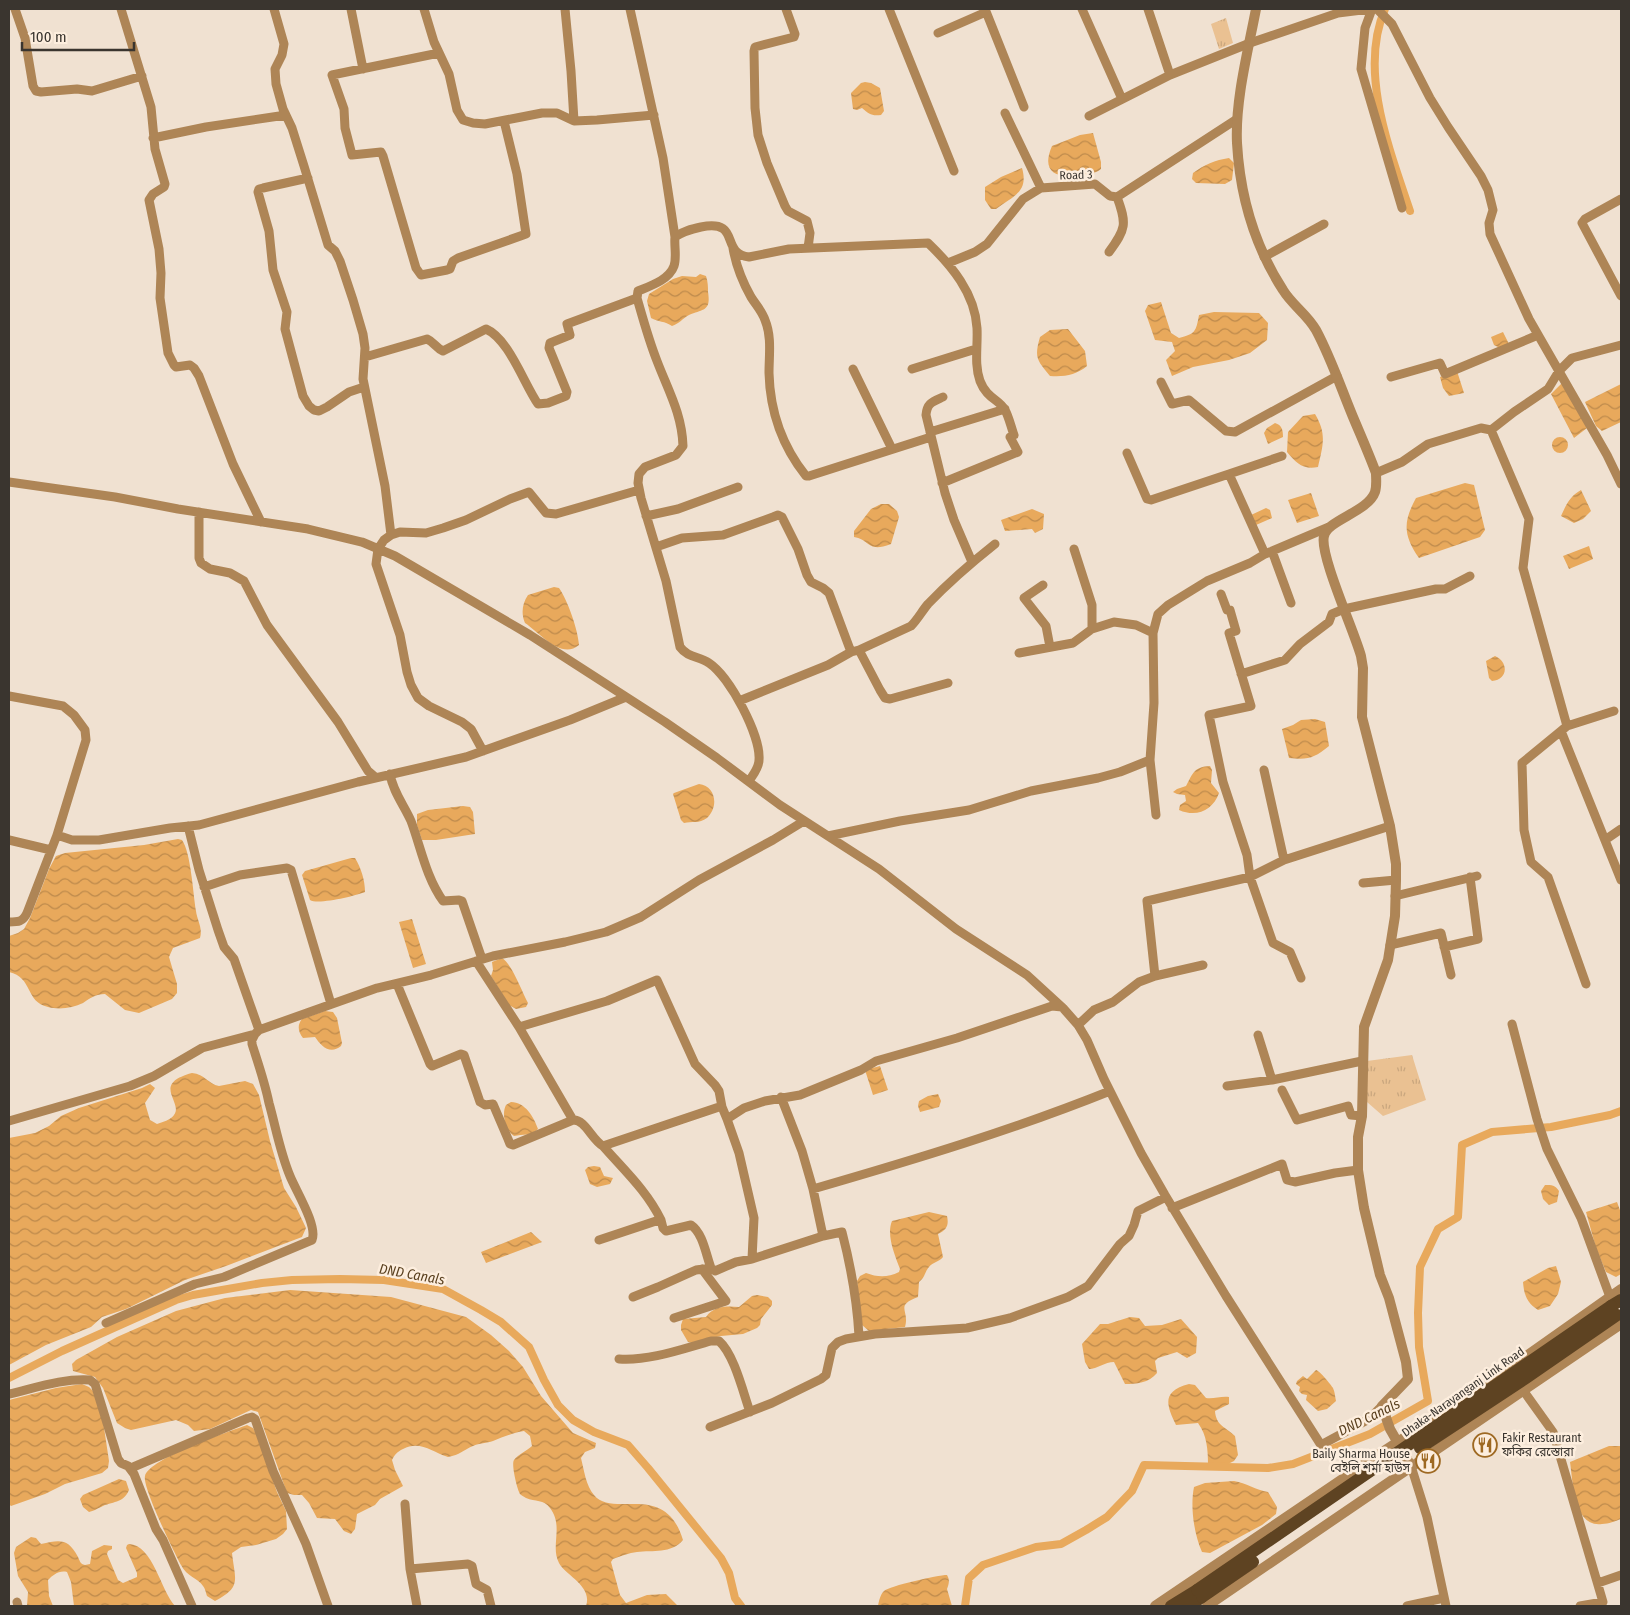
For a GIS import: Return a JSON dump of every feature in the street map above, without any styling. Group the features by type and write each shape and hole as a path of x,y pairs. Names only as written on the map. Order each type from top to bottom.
{"main road":[{"name":"Dhaka-Narayanganj Link Road","path":"1189,1606 1617,1309"},
{"name":"Dhaka-Narayanganj Link Road","path":"1164,1605 1202,1598"}],"street":[{"path":"15,9 25,38 33,86 36,91 77,89 92,91 142,76"},
{"path":"121,9 153,116 153,138 165,184 149,200 159,249 161,273 160,298 168,353 176,367 190,365 199,376 233,464 261,522"},
{"path":"274,9 284,44 274,76 279,99 308,178 328,244 335,251 340,262 363,334 365,356 362,371 364,387 384,477 391,535"},
{"path":"352,9 363,69"},
{"path":"424,9 434,42 449,74 457,110 463,120 485,124 542,113 557,113 574,121 654,115"},
{"path":"565,9 574,121"},
{"path":"630,9 663,158 675,237 674,266 668,275 638,291 637,298 657,362 674,402 683,433 683,446 676,455 646,467 639,474 639,490 666,581 680,647 685,654 710,663 739,701 751,725 759,761 755,772 748,781"},
{"path":"786,9 795,34 794,37 755,47 755,120 762,149 785,206 788,211 807,221 810,233 808,248"},
{"path":"889,9 954,170"},
{"path":"1082,9 1122,99"},
{"path":"1148,9 1170,75"},
{"path":"1156,815 1150,760 1154,703 1153,633 1158,614 1168,605 1207,582 1250,564 1268,553 1330,527 1358,510 1374,496 1376,490 1376,473 1337,376 1316,330 1283,290 1264,257 1243,195 1237,144 1237,119 1256,9"},
{"path":"1089,116 1170,75 1250,43 1338,13 1373,9 1389,19 1430,98 1481,176 1492,202 1493,210 1488,223 1490,234 1538,335 1607,455 1621,484"},
{"path":"1373,9 1365,28 1361,69 1402,208"},
{"path":"938,33 985,10 1024,106"},
{"path":"439,53 332,75 344,109 345,128 352,155 381,152 416,268 421,275 450,269 453,261 458,258 526,234 517,174 504,121"},
{"path":"948,263 975,252 987,244 1022,199 1041,188 1005,113"},
{"path":"153,138 206,127 286,115"},
{"path":"1110,252 1122,234 1124,223 1118,197 1237,119"},
{"path":"308,178 259,189 258,192 269,231 274,270 287,312 285,329 288,342 304,396 309,406 314,410 319,411 327,408 350,392 364,387"},
{"name":"Road 3","path":"1041,188 1095,184 1110,196 1118,197"},
{"path":"1621,199 1585,219 1582,223 1621,296"},
{"path":"1264,257 1324,224"},
{"path":"675,237 694,229 716,225 722,226 736,252 749,257 789,249 928,242 948,263 961,281 973,308 977,327 976,349 980,381 988,396 1005,409 1014,436 1010,437 1018,452 942,483"},
{"path":"732,245 740,277 765,319 770,338 772,404 781,433 806,476 1005,409"},
{"path":"365,356 427,339 438,349 443,350 486,329 491,331 506,348 533,397 538,404 542,404 566,396 567,392 549,348 550,343 570,335 566,324 637,298"},
{"path":"1392,377 1440,362 1445,374 1538,335"},
{"path":"1376,473 1402,462 1428,444 1481,428 1491,430 1548,389 1559,371 1572,358 1577,355 1621,344"},
{"path":"912,369 976,349"},
{"path":"853,369 892,448"},
{"path":"1162,382 1172,404 1189,400 1226,431 1235,432 1337,376"},
{"path":"943,397 930,403 927,407 926,415 942,483 954,520 972,562"},
{"path":"1491,430 1529,520 1523,568 1564,729 1621,880"},
{"path":"1127,453 1147,499 1151,500 1282,456"},
{"path":"1228,474 1292,603"},
{"path":"9,482 333,534 362,542 378,549 433,577 530,635 691,739 804,822 879,869 956,930 1027,975 1063,1008 1078,1024 1088,1040 1110,1091 1172,1208 1320,1446 1384,1410 1408,1378 1389,1298 1380,1275 1364,1208 1357,1150 1362,1116 1364,1027 1388,960 1395,916 1396,864 1390,826 1362,717 1363,668 1361,656 1325,550 1324,534 1330,527"},
{"path":"646,516 678,509 738,487"},
{"path":"483,751 471,729 462,722 429,706 418,698 414,691 406,672 400,635 376,564 378,549 384,540 391,535 400,532 426,533 443,528 466,520 529,492 546,513 556,514 639,490"},
{"path":"199,512 199,558 201,564 210,569 230,573 244,581 268,625 338,722 368,770 376,777"},
{"path":"656,547 682,538 723,535 778,515 782,517 798,549 811,582 829,593 855,651 885,698 890,699 948,683"},
{"path":"739,701 828,665 911,626 926,606 972,562 995,544"},
{"path":"1074,549 1092,605 1092,629"},
{"path":"1241,674 1285,660 1300,644 1329,622 1332,614 1344,609 1436,589 1445,589 1470,576"},
{"path":"1043,585 1024,598 1046,626 1050,647"},
{"path":"1221,594 1227,610 1230,610 1236,631 1229,633 1251,706 1209,715 1223,782 1247,855 1250,877 1274,943 1290,952 1301,978"},
{"path":"1019,653 1073,643 1092,629 1114,622 1136,626 1153,633"},
{"path":"9,696 63,706 74,715 85,730 86,740 57,836 24,919 20,922 9,922"},
{"path":"57,836 72,840 99,840 199,825 376,777 450,761 570,720 626,697"},
{"path":"1586,984 1548,877 1532,862 1524,830 1522,762 1564,729 1614,711"},
{"path":"828,836 900,821 968,810 1013,796 1120,772 1150,760"},
{"path":"1264,770 1284,860"},
{"path":"390,774 394,789 410,818 420,853 435,888 443,901 462,901 479,960 574,1120"},
{"path":"9,1121 130,1086 154,1076 202,1048 257,1032 357,994 506,952 580,939 606,932 641,917 705,877 804,822"},
{"path":"188,826 204,887 222,942 234,959 257,1032"},
{"path":"1155,976 1148,901 1250,877 1284,860 1390,826"},
{"path":"1605,840 1621,829"},
{"path":"9,840 51,850"},
{"path":"204,887 249,874 287,868 291,870 331,1004"},
{"path":"1395,896 1474,876 1478,939 1444,947"},
{"path":"1363,883 1396,880"},
{"path":"1390,945 1441,933 1452,975"},
{"path":"1078,1024 1094,1010 1113,1002 1139,982 1155,976 1203,965"},
{"path":"519,1027 607,1001 657,980 695,1064 715,1085 721,1096 722,1107 739,1153 754,1218 752,1259"},
{"path":"397,984 430,1064 432,1066 461,1054 464,1055 480,1102 485,1105 493,1104 496,1108 510,1144 513,1145 530,1139 574,1120 581,1122 596,1141 603,1146 641,1188 655,1207 666,1231 691,1225 695,1228 706,1269 726,1301 674,1318"},
{"path":"728,1119 744,1108 781,1097 800,1095 827,1085 876,1061 957,1038 1052,1006 1063,1008"},
{"path":"1512,1024 1547,1148 1581,1218 1617,1309"},
{"path":"106,1323 195,1284 224,1277 312,1240 312,1231 306,1209 290,1177 276,1136 268,1094 252,1044 253,1036 257,1032"},
{"path":"1258,1035 1272,1080"},
{"path":"1227,1086 1272,1080 1362,1061"},
{"path":"1282,1090 1297,1120 1348,1106 1351,1114 1362,1116"},
{"path":"813,1189 988,1136 1110,1091"},
{"path":"781,1097 802,1151 813,1189 823,1236"},
{"path":"603,1146 722,1107"},
{"path":"1172,1208 1282,1164 1286,1180 1295,1182 1334,1173 1358,1170"},
{"path":"710,1427 772,1403 820,1379 826,1375 832,1348 838,1342 859,1336 967,1328 1010,1318 1068,1297 1088,1286 1128,1236 1138,1211 1166,1197"},
{"path":"599,1240 661,1220"},
{"path":"632,1296 696,1270 706,1269 714,1271 736,1262 842,1232 855,1290 859,1336"},
{"path":"1202,1598 1411,1466 1524,1390 1617,1309 1621,1290"},
{"path":"1164,1605 1397,1442 1495,1378 1617,1309"},
{"path":"619,1359 646,1357 711,1341 719,1341 724,1346 731,1361 750,1412"},
{"path":"9,1394 70,1381 90,1380 97,1388 118,1459 121,1463 131,1468 144,1495 156,1529 163,1540 192,1606"},
{"path":"1524,1390 1553,1432 1604,1604 1580,1606"},
{"path":"1384,1410 1390,1429 1411,1466 1427,1516 1445,1602 1407,1606"},
{"path":"131,1468 252,1417 257,1424 273,1471 306,1544 328,1606"},
{"path":"405,1504 410,1569 417,1606"},
{"path":"410,1569 468,1564 472,1566 476,1584 487,1590 491,1606"},
{"path":"1598,1583 1621,1575"}],"green space":[{"path":"1226,18 1233,43 1219,49 1211,24"},
{"path":"1412,1055 1426,1100 1383,1116 1367,1102 1367,1061"}],"water":[{"path":"865,82 880,88 884,111 881,115 870,114 862,108 853,109 851,93 861,83"},
{"path":"1093,133 1101,162 1101,169 1096,172 1070,176 1063,176 1052,171 1048,162 1052,146 1080,135"},
{"path":"1229,158 1234,163 1232,180 1225,184 1196,183 1192,179 1193,173 1201,168"},
{"path":"1022,168 1023,183 1018,193 996,209 991,209 985,200 985,187 1001,177"},
{"path":"700,274 706,276 708,282 709,298 705,308 689,315 672,326 651,318 647,301 649,294 673,279 682,276 696,277"},
{"path":"1161,302 1171,333 1179,338 1194,331 1199,315 1214,312 1259,313 1268,323 1267,340 1250,353 1229,360 1193,367 1172,376 1166,360 1175,351 1172,342 1155,340 1145,311 1148,305"},
{"path":"1068,329 1085,351 1087,366 1079,372 1070,375 1050,376 1038,358 1037,350 1040,337 1050,330"},
{"path":"1503,332 1509,344 1500,348 1494,345 1491,337"},
{"path":"1457,371 1464,393 1449,396 1443,388 1440,377"},
{"path":"1562,383 1587,428 1574,438 1551,394"},
{"path":"1621,384 1621,422 1602,431 1596,426 1585,402"},
{"path":"1315,414 1323,434 1323,440 1318,467 1313,468 1297,462 1287,452 1288,432 1303,416"},
{"path":"1275,423 1282,428 1283,437 1268,444 1264,433 1267,428"},
{"path":"1557,437 1563,437 1568,442 1566,451 1557,453 1552,448 1552,442"},
{"path":"1465,483 1474,485 1485,530 1480,537 1419,558 1410,542 1407,528 1409,514 1416,498"},
{"path":"1581,490 1591,511 1583,519 1574,523 1561,516 1571,498"},
{"path":"1311,493 1319,516 1297,523 1288,500"},
{"path":"881,504 889,504 897,511 899,517 891,544 873,547 854,537 854,531 871,509"},
{"path":"1266,508 1270,510 1272,518 1256,525 1251,515"},
{"path":"1032,509 1044,514 1043,529 1035,533 1032,529 1005,531 1001,520"},
{"path":"1589,546 1593,559 1569,569 1563,556"},
{"path":"554,587 559,588 575,624 579,645 572,649 558,647 551,643 525,623 524,620 523,605 528,595"},
{"path":"1495,656 1503,662 1505,670 1501,678 1492,681 1489,678 1486,661"},
{"path":"1315,719 1325,722 1329,746 1311,757 1302,759 1289,758 1282,729 1301,720"},
{"path":"1210,766 1212,770 1211,783 1219,793 1213,804 1198,813 1179,810 1180,805 1186,801 1185,795 1173,792 1186,786 1197,769"},
{"path":"699,784 705,786 712,793 714,798 713,808 704,820 684,823 681,820 673,794"},
{"path":"470,807 473,812 475,834 436,840 422,840 417,825 417,814 428,810"},
{"path":"178,839 182,840 188,854 201,934 200,938 173,948 169,957 177,984 177,993 172,999 139,1013 125,1010 105,994 75,1006 52,1008 36,1000 22,979 9,972 9,936 24,929 56,856 65,853 144,845"},
{"path":"355,858 361,870 365,892 328,901 310,900 302,875 305,871"},
{"path":"412,919 426,964 413,968 399,922"},
{"path":"502,958 509,966 528,1003 526,1007 516,1009 509,1005 491,976 493,970 492,962"},
{"path":"325,1011 333,1012 337,1018 342,1043 337,1049 326,1048 315,1037 303,1038 299,1031 299,1024 302,1019"},
{"path":"880,1066 888,1090 873,1095 865,1070"},
{"path":"192,1073 200,1075 219,1086 245,1081 253,1084 259,1095 284,1188 306,1228 302,1237 185,1280 126,1309 102,1317 91,1327 46,1345 9,1365 9,1138 35,1133 49,1126 61,1116 79,1108 150,1084 155,1088 145,1103 150,1120 157,1124 170,1119 175,1113 171,1085 178,1079"},
{"path":"938,1094 941,1101 939,1107 920,1112 919,1101 928,1096"},
{"path":"511,1102 525,1107 538,1129 533,1133 514,1136 511,1134 505,1122 504,1113 506,1105"},
{"path":"588,1167 600,1167 604,1176 613,1178 610,1184 597,1187 590,1184 585,1170"},
{"path":"1545,1185 1553,1186 1559,1191 1557,1202 1549,1205 1543,1199 1541,1191"},
{"path":"1617,1202 1621,1213 1621,1274 1616,1277 1606,1272 1596,1248 1586,1212"},
{"path":"929,1212 947,1216 947,1227 938,1234 943,1257 927,1269 919,1282 918,1297 911,1300 905,1306 905,1327 869,1331 862,1325 857,1281 860,1276 866,1273 882,1276 899,1272 900,1269 890,1233 892,1221"},
{"path":"531,1232 542,1242 486,1263 481,1252"},
{"path":"1556,1266 1561,1282 1558,1294 1550,1306 1538,1310 1531,1305 1527,1298 1523,1282 1548,1268"},
{"path":"290,1290 391,1297 466,1317 491,1335 523,1367 541,1396 573,1433 596,1443 595,1448 585,1452 581,1458 587,1483 594,1495 603,1501 613,1504 652,1506 664,1511 675,1522 683,1540 673,1548 628,1554 613,1559 611,1562 620,1595 626,1603 647,1595 666,1594 678,1606 586,1606 586,1593 559,1563 556,1550 556,1522 550,1508 545,1503 526,1498 520,1494 513,1462 517,1456 532,1446 530,1436 524,1431 475,1445 459,1454 448,1457 420,1446 401,1450 396,1453 392,1460 403,1486 380,1499 375,1505 357,1514 355,1529 351,1534 344,1531 335,1519 317,1518 302,1495 287,1493 258,1412 251,1410 210,1429 194,1431 188,1425 176,1420 131,1430 117,1423 103,1388 95,1377 73,1371 72,1364 76,1360 117,1337 176,1311 225,1298"},
{"path":"752,1296 768,1297 772,1301 772,1305 761,1319 760,1325 757,1328 743,1334 721,1336 692,1343 688,1342 681,1330 683,1319 706,1317 713,1310 721,1307 739,1307"},
{"path":"1130,1317 1139,1318 1145,1326 1162,1325 1181,1319 1197,1337 1196,1353 1187,1358 1177,1352 1158,1358 1155,1361 1157,1373 1150,1379 1138,1383 1125,1384 1114,1362 1089,1369 1085,1362 1082,1344 1100,1324 1108,1324"},
{"path":"1316,1370 1323,1375 1333,1388 1336,1401 1327,1409 1318,1411 1306,1400 1307,1395 1299,1391 1300,1387 1296,1384 1303,1376 1307,1379"},
{"path":"82,1384 93,1391 103,1421 109,1461 108,1468 102,1473 65,1484 45,1494 11,1506 9,1504 9,1400 56,1388"},
{"path":"1189,1384 1195,1385 1206,1398 1229,1397 1229,1404 1215,1411 1219,1423 1235,1436 1238,1455 1234,1461 1226,1465 1208,1465 1206,1443 1198,1423 1176,1425 1168,1404 1169,1399 1174,1390"},
{"path":"247,1425 253,1428 257,1435 277,1492 286,1511 287,1529 276,1539 241,1547 232,1553 235,1582 233,1587 224,1596 215,1601 207,1596 201,1583 183,1569 153,1506 145,1482 145,1476 160,1461 174,1454"},
{"path":"1609,1446 1621,1446 1621,1519 1607,1524 1592,1523 1585,1519 1576,1502 1570,1462"},
{"path":"119,1479 126,1481 129,1490 124,1498 94,1511 89,1512 83,1507 80,1499 83,1495"},
{"path":"1234,1481 1268,1492 1277,1507 1276,1514 1262,1525 1210,1553 1202,1552 1194,1520 1192,1503 1194,1487 1205,1483"},
{"path":"31,1537 36,1538 41,1544 58,1541 67,1543 71,1546 81,1563 85,1565 90,1564 92,1551 104,1545 112,1546 112,1549 107,1554 118,1580 123,1583 137,1577 126,1548 129,1544 137,1546 150,1560 175,1606 74,1606 71,1582 67,1572 61,1572 56,1573 48,1580 49,1596 53,1606 27,1606 28,1592 18,1576 14,1553 16,1547"},
{"path":"947,1575 949,1582 947,1589 952,1606 878,1606 882,1594 888,1589 914,1581"}],"waterway":[{"path":"1385,9 1378,33 1375,58 1376,84 1386,137 1410,211"},
{"name":"DND Canals","path":"965,1606 969,1578 983,1565 1036,1547 1061,1544 1107,1517 1132,1491 1144,1465 1268,1468 1293,1464 1370,1434 1428,1401 1419,1347 1420,1267 1438,1229 1458,1217 1462,1145 1492,1132 1551,1127 1621,1111"},
{"name":"DND Canals","path":"9,1378 62,1351 176,1300 193,1295 262,1283 292,1280 384,1280 443,1289 501,1322 529,1347 558,1405 573,1420 594,1432 628,1445 721,1558 729,1573 735,1598 741,1606"}],"place":[{"name":"Fakir Restaurant ফকির রেস্তোরা","path":"1485,1445"},
{"name":"Baily Sharma House বেইলি শর্মা হাউস","path":"1428,1461"}]}
